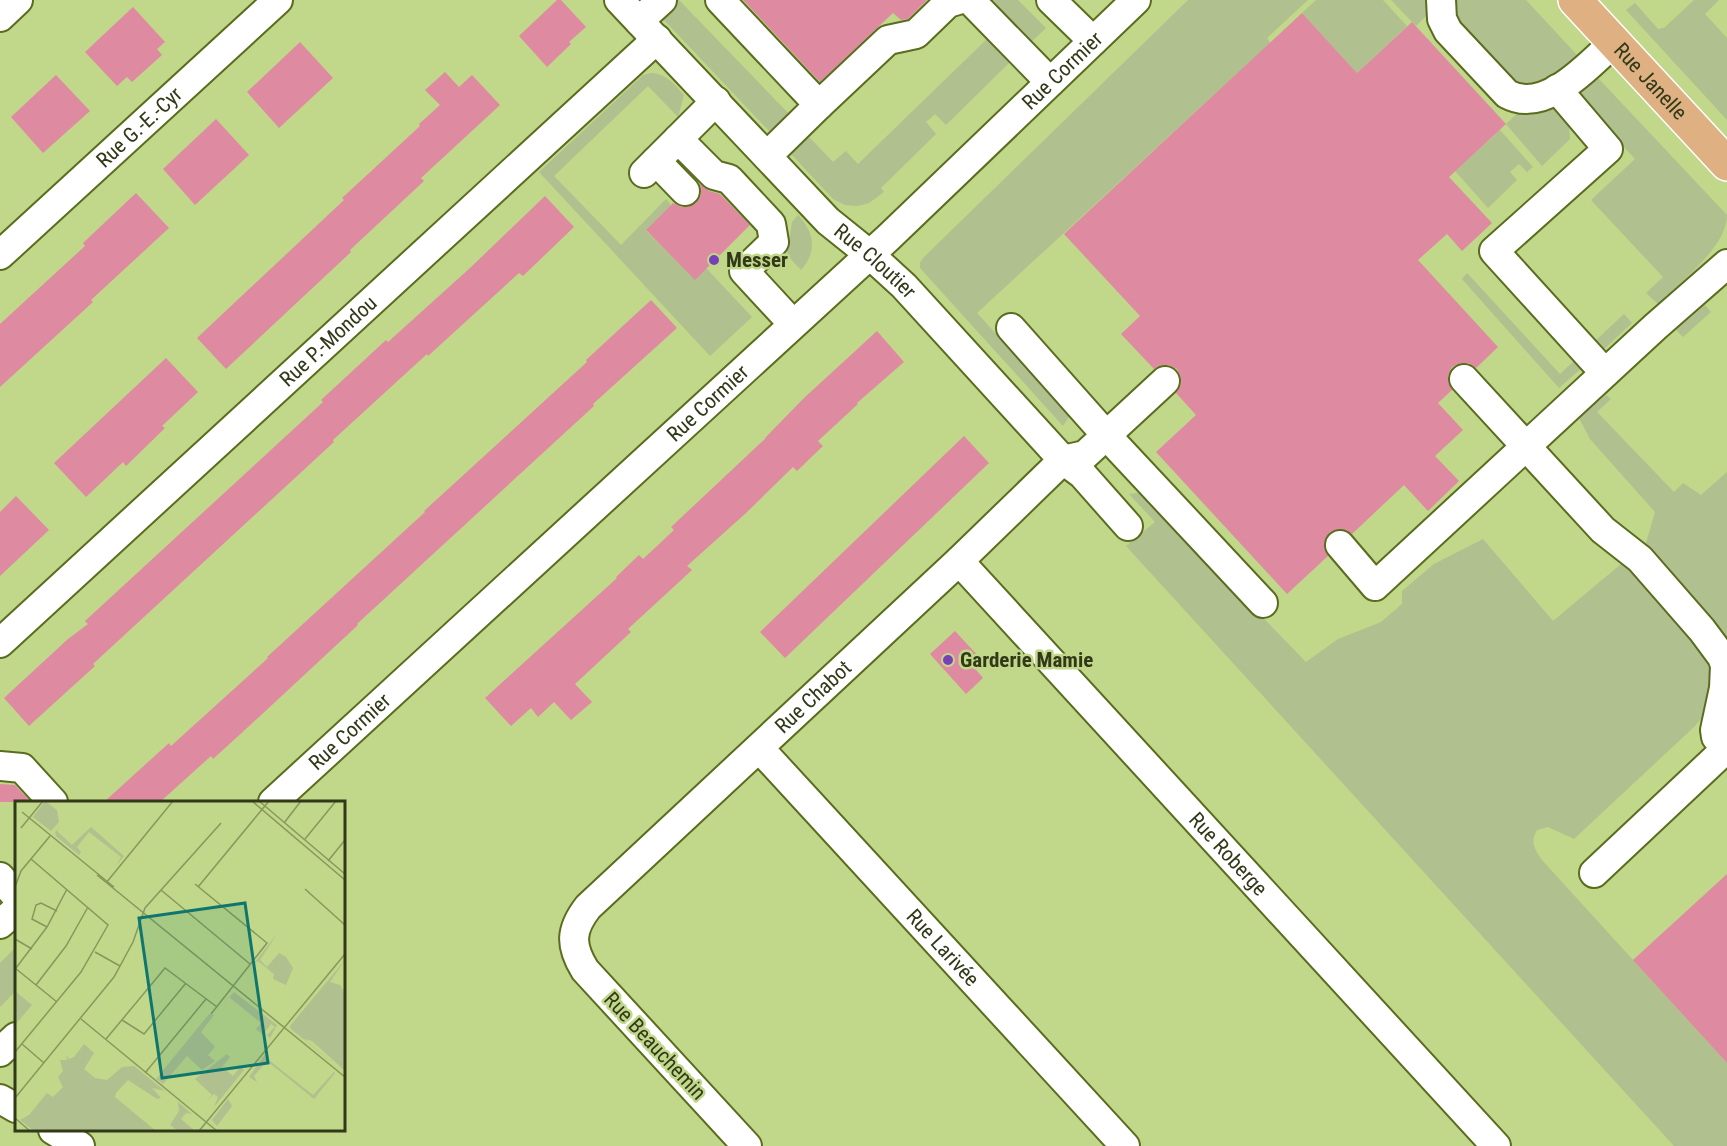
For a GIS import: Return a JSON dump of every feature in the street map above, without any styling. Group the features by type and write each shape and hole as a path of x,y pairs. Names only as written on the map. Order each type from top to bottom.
{"main road":[{"name":"Rue Janelle","path":"1586,4 1614,42 1727,164"}],"street":[{"path":"0,17 18,0"},
{"name":"Rue G.-E.-Cyr","path":"0,255 278,0"},
{"name":"Rue Cloutier","path":"620,0 828,221 904,286 1063,459 1082,474 1128,526"},
{"name":"Rue P.-Mondou","path":"0,644 648,30 662,0"},
{"path":"720,0 819,105"},
{"path":"744,195 751,166 888,40 916,34 948,3 958,0"},
{"path":"970,0 1050,82"},
{"path":"1051,0 1093,41"},
{"name":"Rue Cormier","path":"274,801 794,324 1136,0"},
{"path":"1441,0 1442,19 1448,31 1508,94 1523,100 1548,94 1557,89 1571,80 1614,42"},
{"path":"1557,89 1608,149 1494,251 1605,373"},
{"path":"685,190 650,167 716,102"},
{"path":"678,139 714,175 729,179 771,224 774,242 744,271 794,324"},
{"path":"771,224 803,194"},
{"path":"1340,545 1375,586 1605,373 1727,264"},
{"path":"1011,328 1106,435 1263,603"},
{"path":"1464,379 1603,530 1640,559 1702,630 1722,657 1725,665 1715,730 1716,737 1727,748 1593,873"},
{"path":"1063,459 1085,455 1165,381"},
{"name":"Rue Chabot","path":"574,940 575,928 588,907 959,561 1063,459"},
{"name":"Rue Roberge","path":"959,561 1496,1146"},
{"name":"Rue Larivée","path":"760,748 1125,1146"},
{"path":"0,766 22,768 51,801"},
{"path":"0,877 15,895"},
{"path":"0,924 15,911"},
{"name":"Rue Beauchemin","path":"574,940 579,960 585,970 747,1146"},
{"path":"0,1052 15,1038"},
{"path":"0,1099 15,1107"},
{"path":"55,1131 80,1146"}],"green space":[{"path":"674,0 679,0 788,113 789,117 777,129 769,131 664,20 665,10"},
{"path":"987,0 1018,0 1046,28 1028,45"},
{"path":"1188,0 1308,0 1267,38 1270,43 977,313 1070,415 1063,426 920,268 920,263"},
{"path":"1316,0 1383,0 1407,26 1357,73 1302,13"},
{"path":"1391,0 1425,0 1429,13 1416,26"},
{"path":"1455,0 1526,0 1578,56 1571,67 1539,87 1515,84 1465,32 1456,18"},
{"path":"1694,0 1719,0 1705,14 1727,38 1727,120 1626,10 1635,3 1658,29 1664,28"},
{"path":"988,38 1013,59 946,125 935,114 926,122 936,134 881,188 884,192 869,203 858,206 845,205 833,199 791,154 805,137 810,138 833,162 846,151 858,164"},
{"path":"651,73 666,78 684,95 678,117 648,86 554,176 621,245 666,199 671,205 646,231 695,279 706,268 752,317 710,356 539,172 643,75"},
{"path":"1592,75 1598,78 1727,215 1725,227 1711,251 1690,275 1658,304 1646,293 1663,277 1591,200 1635,159 1580,97 1579,88"},
{"path":"1554,106 1569,122 1570,139 1542,166 1506,124 1520,111"},
{"path":"1500,130 1533,167 1527,172 1519,164 1510,172 1517,180 1488,208 1455,171"},
{"path":"798,215 808,229 812,243 810,256 801,270 787,255 792,222"},
{"path":"1467,273 1560,374 1576,359 1584,366 1559,388 1462,279"},
{"path":"1705,305 1711,312 1683,337 1676,330"},
{"path":"1624,314 1632,323 1601,352 1593,343"},
{"path":"1606,395 1611,399 1597,412 1674,492 1683,483 1701,495 1727,472 1727,650 1644,550 1655,512 1590,439 1579,418"},
{"path":"1137,493 1145,496 1306,662 1338,639 1381,622 1402,604 1402,591 1434,564 1483,539 1553,621 1627,559 1708,663 1711,681 1709,710 1694,727 1574,839 1548,827 1537,830 1534,845 1541,859 1727,1063 1727,1146 1674,1146 1126,546 1155,522 1129,494"},
{"path":"15,948 15,992 0,1007 0,963"}],"building":[{"path":"557,0 561,0 586,27 547,67 519,36"},
{"path":"743,0 927,0 908,19 901,20 893,13 820,82"},
{"path":"133,7 165,42 157,49 162,55 132,82 127,77 117,86 85,52"},
{"path":"1302,13 1357,73 1412,22 1506,124 1449,177 1492,223 1462,251 1447,234 1418,260 1498,347 1476,368 1469,363 1461,363 1452,367 1448,375 1448,382 1452,390 1438,403 1463,430 1435,456 1459,481 1428,511 1404,485 1352,534 1338,529 1330,532 1325,539 1324,547 1328,556 1287,594 1156,452 1196,415 1176,393 1181,385 1181,377 1177,369 1169,365 1161,365 1154,369 1121,334 1140,316 1064,234"},
{"path":"300,42 333,78 279,128 247,92"},
{"path":"445,72 459,87 472,75 500,105 421,178 424,181 350,250 351,252 226,369 197,338 344,200 342,198 440,105 425,90"},
{"path":"56,75 90,111 43,153 11,117"},
{"path":"216,119 249,155 195,205 163,169"},
{"path":"699,183 709,191 720,194 750,225 695,280 646,230 673,203 681,207 688,207 696,203 701,195"},
{"path":"136,193 169,228 91,300 93,302 0,387 0,324 85,246 83,243"},
{"path":"545,196 574,227 523,276 519,273 333,440 334,442 29,726 4,698 68,639 88,624 85,621 323,402 321,400 386,340 388,342 470,268"},
{"path":"651,300 677,328 213,759 211,756 161,801 105,801 169,743 171,746 268,658 587,362 586,360"},
{"path":"877,331 904,362 818,441 823,446 797,471 793,467 687,566 692,570 628,629 631,632 575,684 592,702 571,720 554,702 538,717 531,708 511,726 485,698 617,578 639,555 643,559 657,546 674,530 671,527"},
{"path":"166,358 198,392 162,426 165,428 126,466 123,462 86,497 54,463"},
{"path":"964,436 989,463 785,658 760,632"},
{"path":"16,496 49,530 0,576 0,512"},
{"path":"955,631 980,658 972,665 983,678 966,694 930,654"},
{"path":"0,784 15,785 30,801 15,801 0,802"},
{"path":"1727,874 1727,1063 1633,960"}],"place":[{"name":"Messer","path":"714,260"},
{"name":"Garderie Mamie","path":"948,660"}]}
